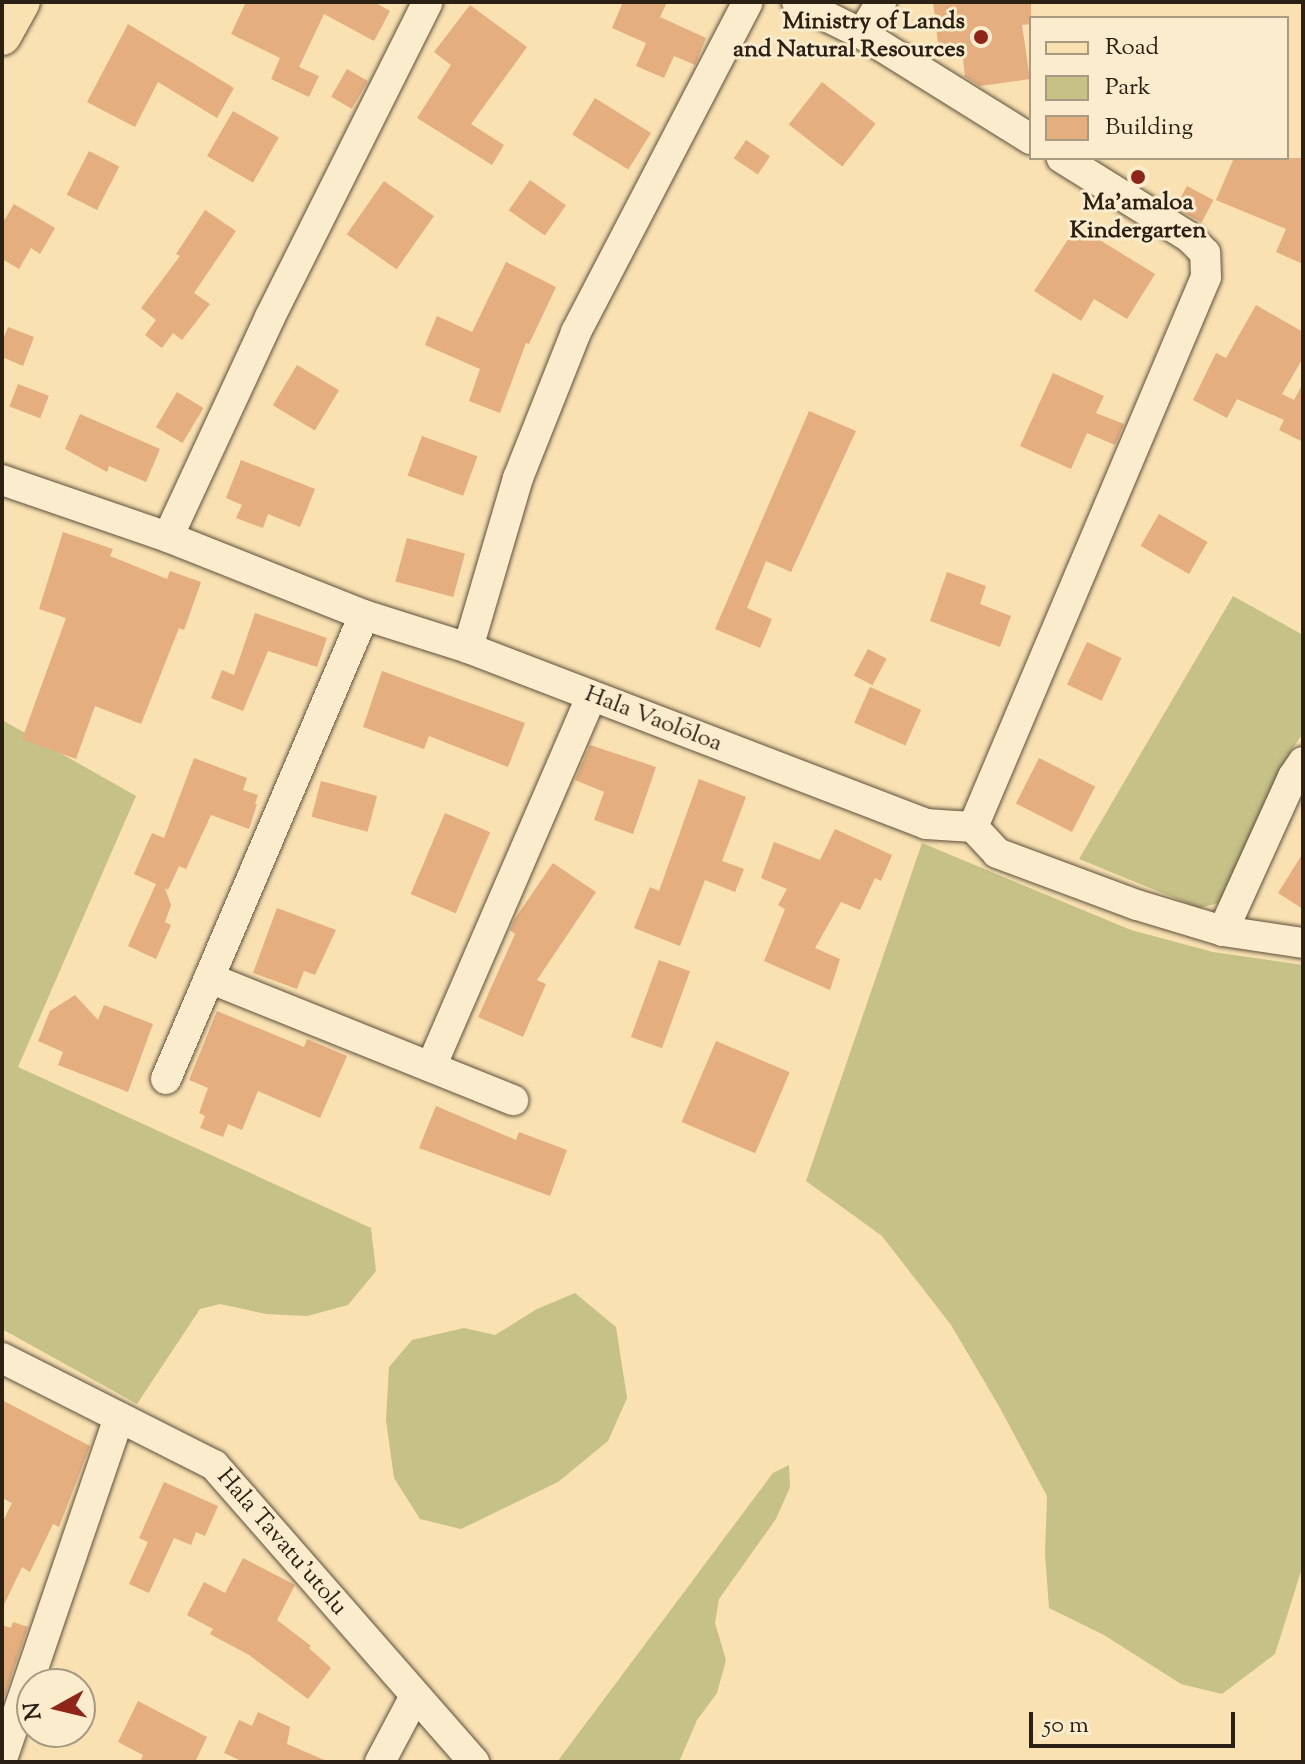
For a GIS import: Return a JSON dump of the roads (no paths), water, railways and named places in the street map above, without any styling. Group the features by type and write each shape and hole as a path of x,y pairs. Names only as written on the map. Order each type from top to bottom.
{"main road":[{"path":"2,36 21,2"}],"street":[{"path":"168,537 270,317 428,2"},
{"path":"468,648 518,478 576,332 748,2"},
{"path":"797,2 862,34 1029,138"},
{"path":"862,34 881,2"},
{"path":"1065,160 1189,237 1205,253 1206,277 973,827 997,853 1137,905 1223,931 1303,943"},
{"name":"Hala Vaolōloa","path":"2,480 168,537 364,615 468,648 926,824 973,827"},
{"path":"166,1079 364,615"},
{"path":"431,1067 591,697"},
{"path":"1223,931 1293,777 1303,762"},
{"path":"209,978 513,1100"},
{"name":"Hala Tavatu'utolu","path":"2,1358 214,1465 474,1762"},
{"path":"2,1759 119,1418"},
{"path":"380,1762 415,1696"}],"place":[{"name":"Ministry of Lands and Natural Resources","path":"981,37"},
{"name":"Ma'amaloa Kindergarten","path":"1138,177"}]}
